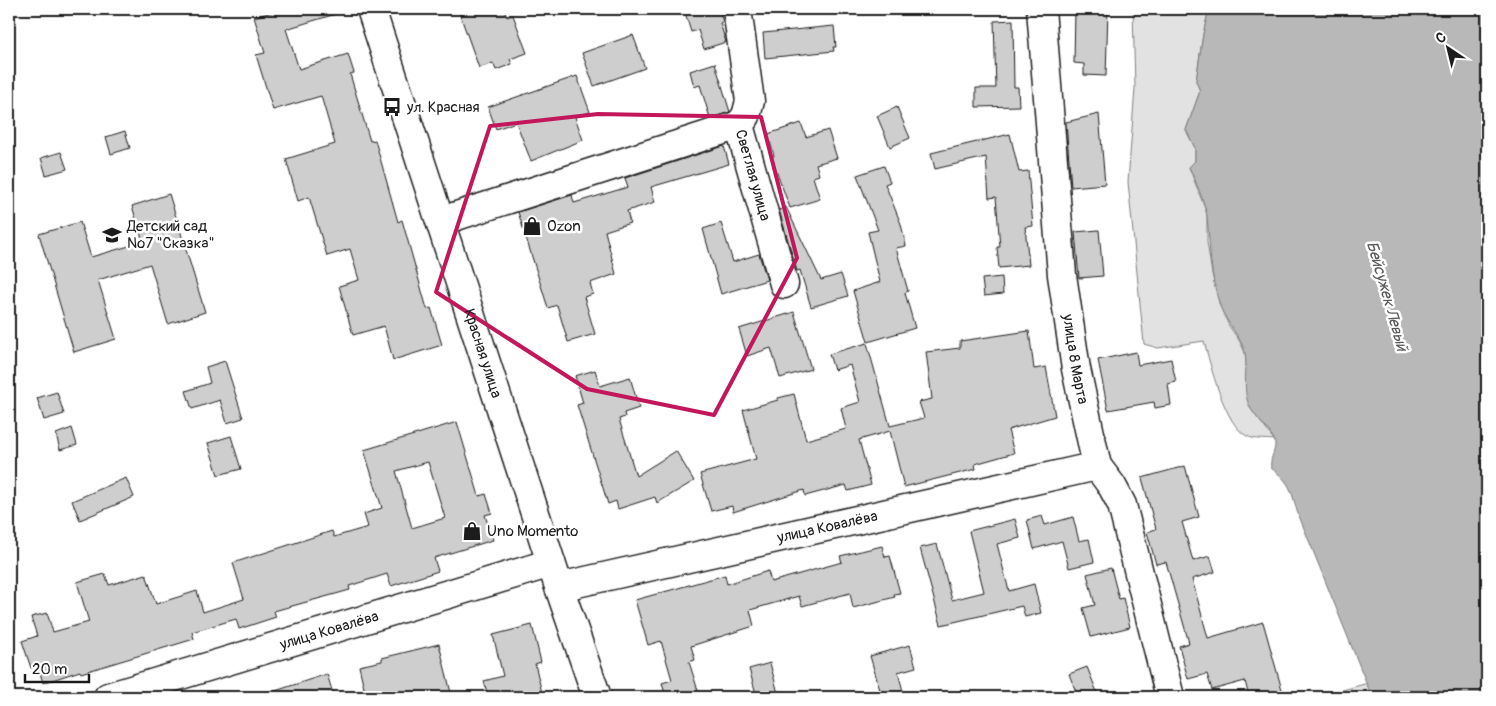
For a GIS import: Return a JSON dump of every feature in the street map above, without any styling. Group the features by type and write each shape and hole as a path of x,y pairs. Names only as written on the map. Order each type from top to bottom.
{"street":[{"name":"Красная улица","path":"372,9 555,575 597,697"},
{"name":"Светлая улица","path":"737,9 750,101 746,116 739,126 784,284"},
{"name":"улица 8 Марта","path":"1041,9 1062,275 1076,369 1096,466 1112,486 1122,505 1170,697"},
{"path":"441,221 739,126"},
{"name":"улица Ковалёва","path":"108,697 555,575 1096,466"}],"highlighted area":[{"path":"598,114 761,117 797,258 714,415 587,389 436,292 490,126"}],"shaded area":[{"path":"1133,9 1209,9 1196,81 1200,91 1186,130 1195,148 1195,161 1189,167 1207,214 1207,242 1220,306 1229,326 1245,352 1251,409 1274,440 1250,437 1239,430 1225,408 1204,341 1158,348 1144,344 1128,182 1135,88"},
{"path":"1368,683 1372,697 1317,697"}],"water":[{"name":"Бейсужек Левый","path":"1209,9 1487,9 1487,697 1372,697 1297,511 1291,491 1286,482 1271,468 1275,446 1274,439 1253,413 1246,396 1245,353 1241,342 1220,306 1212,272 1206,211 1189,167 1195,161 1195,148 1186,130 1200,91 1196,81"}],"building":[{"path":"283,9 338,9 339,13 286,29 299,69 348,54 354,73 350,74 370,141 375,140 398,222 402,220 427,309 431,308 442,345 393,360 384,326 353,335 339,286 359,280 350,249 327,256 309,197 298,201 286,159 335,144 321,96 273,110 256,55 265,53 254,17"},
{"path":"458,9 504,9 507,17 513,15 527,53 510,59 512,64 496,70 493,63 479,68"},
{"path":"684,9 719,9 723,22 720,23 726,42 704,49 698,30 691,32"},
{"path":"1075,9 1108,9 1106,76 1084,75 1084,64 1074,63"},
{"path":"1013,20 1014,87 1018,87 1019,106 976,107 976,88 996,88 994,21"},
{"path":"834,26 836,47 833,47 834,51 765,58 763,33"},
{"path":"633,35 645,68 594,86 582,53"},
{"path":"715,63 730,112 710,118 700,85 694,87 690,71"},
{"path":"577,76 590,112 575,117 583,140 531,161 516,122 496,129 488,107"},
{"path":"897,107 910,138 890,147 877,116"},
{"path":"1099,114 1105,184 1071,187 1066,122"},
{"path":"801,123 806,137 828,130 837,158 816,164 819,175 813,177 820,199 790,208 771,157 774,156 768,134"},
{"path":"125,131 130,148 111,154 106,137"},
{"path":"1010,134 1019,172 1028,171 1033,226 1025,227 1029,265 999,268 997,247 1000,247 996,197 989,198 986,157 935,169 931,153"},
{"path":"724,146 729,164 651,187 655,202 627,211 630,223 605,231 616,274 590,283 593,294 584,297 595,334 568,342 557,305 548,308 518,212 572,195 574,203 628,187 625,178"},
{"path":"61,152 67,169 46,175 41,158"},
{"path":"884,166 890,182 885,184 901,224 906,246 896,248 908,291 905,293 915,328 868,342 853,291 880,282 868,232 878,230 857,175"},
{"path":"169,194 205,312 168,324 150,264 98,280 116,339 74,352 39,234 80,222 91,257 143,242 132,206"},
{"path":"786,207 821,280 841,274 848,296 811,307 800,270 797,271 779,210"},
{"path":"721,223 733,262 759,254 767,280 721,294 703,229"},
{"path":"1099,230 1103,276 1079,278 1075,232"},
{"path":"1002,277 1003,294 984,296 982,279"},
{"path":"794,312 811,369 780,378 771,348 747,356 739,329"},
{"path":"1029,331 1034,369 1046,367 1055,416 1008,430 1014,453 975,464 976,469 904,487 890,431 859,440 871,485 848,491 846,485 805,496 804,490 733,512 732,506 711,511 700,474 756,459 743,410 794,394 806,440 846,429 841,408 860,402 850,365 834,370 829,354 867,343 890,426 924,418 919,402 932,399 926,352 960,348 960,341"},
{"path":"1136,352 1138,365 1171,359 1176,382 1168,384 1171,405 1155,408 1154,402 1108,410 1098,360"},
{"path":"225,361 243,418 227,423 220,400 192,409 186,391 210,383 206,367"},
{"path":"595,370 600,386 630,377 639,408 624,413 625,417 619,419 636,476 676,451 694,481 657,503 655,497 618,509 616,501 608,504 577,405 583,403 575,376"},
{"path":"57,392 64,414 44,420 37,398"},
{"path":"457,422 479,496 486,494 492,513 485,515 493,540 434,558 438,571 423,576 391,586 387,574 349,586 350,590 274,611 276,617 239,629 236,619 192,632 194,639 81,673 80,671 43,683 38,666 31,668 22,641 37,636 31,617 47,613 53,632 89,622 77,582 105,574 109,585 146,574 156,604 197,591 203,612 244,599 233,563 332,531 334,537 368,527 364,514 382,508 364,450","holes":["428,462 445,518 412,528 396,471"]},
{"path":"72,428 77,445 60,450 56,434"},
{"path":"231,436 241,469 218,475 208,443"},
{"path":"1185,466 1199,517 1182,522 1193,561 1210,556 1215,572 1192,579 1208,638 1263,622 1284,697 1249,697 1245,681 1212,690 1207,674 1188,679 1179,646 1189,643 1166,562 1156,564 1147,532 1156,529 1142,478"},
{"path":"126,478 134,497 80,520 72,501"},
{"path":"1042,516 1045,525 1073,517 1079,541 1089,539 1094,562 1069,568 1062,541 1034,549 1027,520"},
{"path":"1015,519 1020,538 997,544 1009,591 1034,584 1041,613 1025,617 1022,606 941,625 920,548 937,544 952,600 984,592 969,531"},
{"path":"882,546 885,557 890,556 900,593 894,594 895,597 853,608 850,593 802,606 799,596 750,610 754,626 691,646 695,660 689,662 700,697 666,697 662,683 672,680 661,641 648,645 635,600 725,575 727,584 768,571 771,582 842,562 840,556"},
{"path":"1111,568 1119,599 1123,598 1130,627 1091,637 1083,608 1095,605 1087,574"},
{"path":"532,625 541,662 535,664 543,697 488,697 484,681 503,676 493,635"},
{"path":"439,644 452,697 366,697 359,666 382,661 382,658"},
{"path":"910,645 916,667 898,672 903,691 882,697 870,656"},
{"path":"770,663 779,697 757,697 749,669"},
{"path":"1087,667 1099,697 1078,697 1069,674"},
{"path":"327,674 334,697 269,697 269,693"}],"place":[{"name":"ул. Красная","path":"392,107"},
{"name":"Ozon","path":"532,226"},
{"name":"Детский сад №7 \"Сказка\"","path":"112,235"},
{"name":"Uno Momento","path":"472,531"}]}
